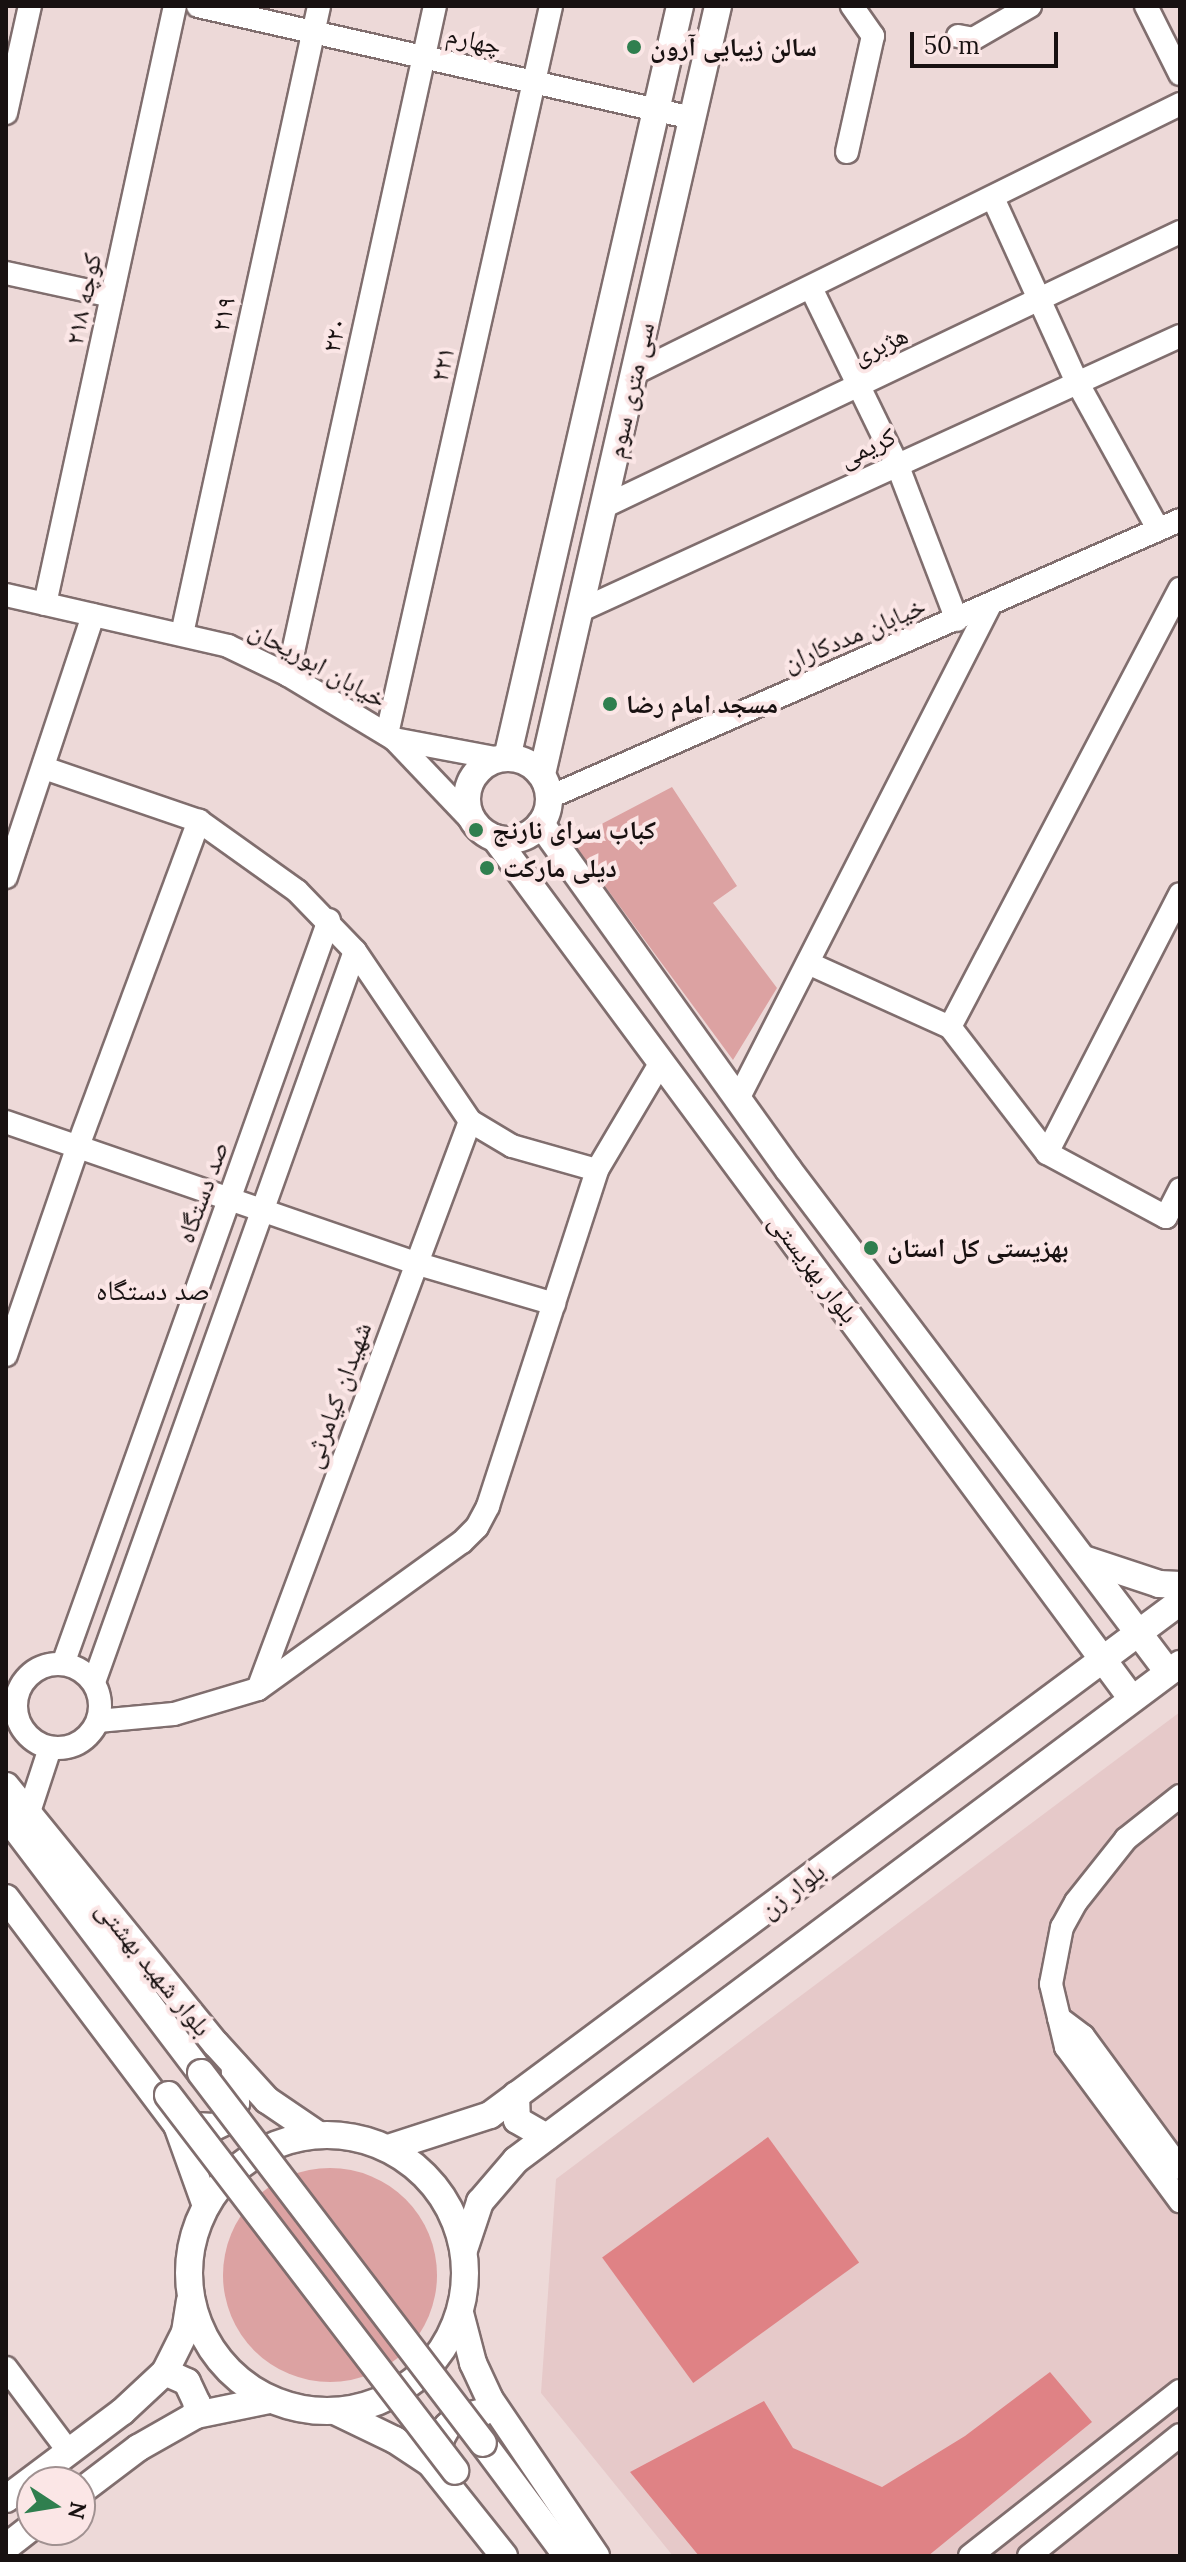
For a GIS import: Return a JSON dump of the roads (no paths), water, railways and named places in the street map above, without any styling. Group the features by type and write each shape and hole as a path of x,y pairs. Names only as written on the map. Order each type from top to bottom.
{"main road":[{"name":"سی متری سوم","path":"504,758 680,6"},
{"name":"سی متری سوم","path":"546,786 579,611 718,6"},
{"path":"504,758 526,762 546,786 541,824 521,838 485,830 469,811 469,786 483,766 504,758"},
{"name":"بلوار بهزیستی","path":"541,824 788,1169 1139,1633 1174,1668"},
{"name":"بلوار بهزیستی","path":"485,830 661,1062 1132,1699"},
{"path":"755,1189 788,1169"},
{"path":"1083,1559 1159,1584 1180,1585"},
{"name":"بلوار زن","path":"388,2148 490,2115 1180,1602"},
{"name":"بلوار زن","path":"464,2250 480,2202 516,2160 1174,1668"},
{"name":"بلوار شهید بهشتی","path":"6,1786 17,1816 235,2065 267,2100 317,2134"},
{"path":"17,1816 201,2073 567,2556"},
{"path":"6,1879 446,2471 504,2556"},
{"path":"6,1898 177,2125 206,2206"},
{"path":"177,2125 214,2127 227,2121 236,2103 235,2065"},
{"path":"516,2095 517,2120 547,2137"},
{"path":"6,2499 122,2412 165,2372 185,2332 190,2298 190,2251 206,2206 226,2178 252,2156 283,2141 317,2134 354,2137 388,2148 407,2159 438,2190 450,2208 464,2250 465,2281 460,2313 447,2343 426,2370 400,2391 380,2401 337,2412 303,2410 270,2400 233,2375 205,2340 190,2298"},
{"path":"460,2313 473,2363 499,2412 596,2556"},
{"path":"165,2372 187,2382 197,2403 196,2415"},
{"path":"96,2480 138,2448 196,2415 270,2400"},
{"path":"337,2412 395,2440 446,2471 518,2556"},
{"path":"446,2471 441,2438 455,2419 468,2414 499,2412"}],"street":[{"path":"6,113 30,6"},
{"name":"کوچه ۲۱۸","path":"45,604 175,6"},
{"name":"چهارم","path":"198,6 692,118"},
{"name":"۲۱۹","path":"182,634 319,6"},
{"name":"۲۲۰","path":"288,675 435,6"},
{"name":"۲۲۱","path":"391,736 551,6"},
{"path":"847,152 873,36 852,6"},
{"path":"1146,6 1180,74"},
{"path":"958,36 973,39 1017,9"},
{"path":"633,374 1180,104"},
{"path":"993,198 1077,382 1158,529"},
{"name":"هژبری","path":"603,507 1180,232"},
{"path":"6,273 112,296"},
{"path":"811,288 897,464 957,620"},
{"name":"کریمی","path":"579,611 1180,336"},
{"name":"خیابان مددکاران","path":"546,786 957,620 1180,520"},
{"path":"950,1027 1180,589"},
{"name":"خیابان ابوریحان","path":"6,595 228,646 288,675 391,736 485,830"},
{"path":"738,1099 990,605"},
{"path":"6,877 93,615"},
{"path":"391,736 504,758"},
{"path":"44,768 199,821 297,891 329,920 355,951 470,1121 512,1146 597,1170"},
{"path":"6,1355 78,1146 199,821"},
{"path":"1047,1153 1180,894"},
{"name":"صد دستگاه","path":"63,1664 329,920"},
{"path":"94,1682 75,1667 63,1664 35,1670 12,1686 22,1728 34,1741 50,1748 79,1743 98,1721 101,1708 94,1682 355,951"},
{"path":"808,963 950,1027 1047,1153 1166,1217 1180,1189"},
{"path":"98,1721 174,1714 258,1689 462,1542 477,1527 488,1506 597,1170 661,1062"},
{"name":"شهیدان کیامرثی","path":"258,1689 470,1121"},
{"path":"6,1122 415,1263 554,1304"},
{"path":"17,1816 50,1748"},
{"path":"1180,1796 1126,1839 1076,1902 1056,1949 1051,1984 1066,2047 1180,2201"},
{"path":"1059,2018 1083,2036 1180,2168"},
{"path":"7,2370 69,2452"},
{"path":"970,2556 1180,2391"},
{"path":"1029,2556 1180,2435"}],"place":[{"name":"سالن زیبایی آرون","path":"634,47"},
{"name":"مسجد امام رضا","path":"610,704"},
{"name":"کباب سرای نارنج","path":"476,830"},
{"name":"دیلی مارکت","path":"487,868"},
{"name":"بهزیستی کل استان","path":"871,1248"}],"district":[{"name":"صد دستگاه","path":"153,1290"}]}
